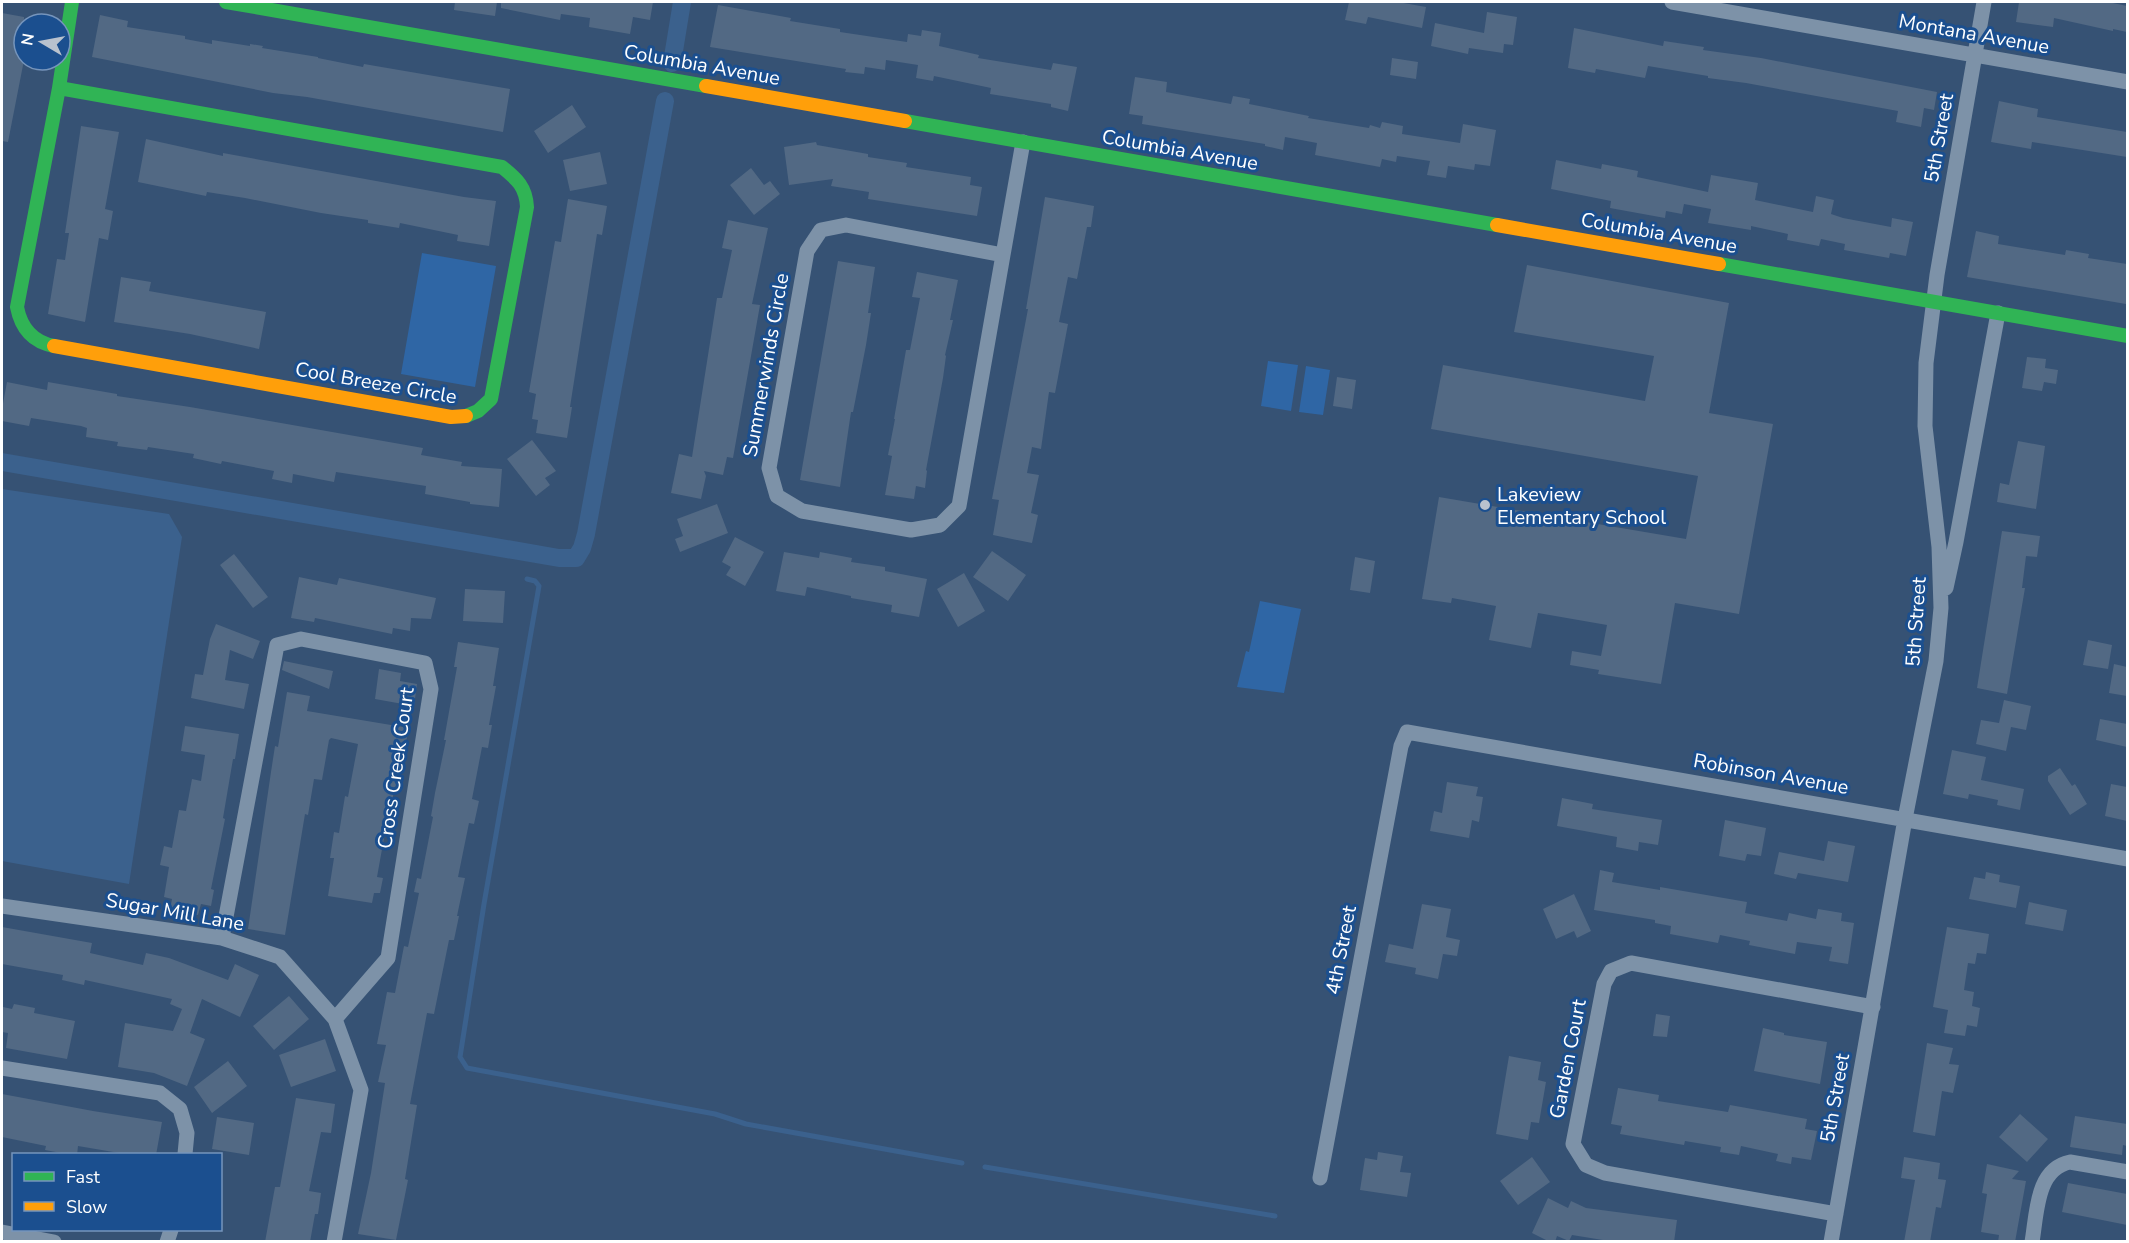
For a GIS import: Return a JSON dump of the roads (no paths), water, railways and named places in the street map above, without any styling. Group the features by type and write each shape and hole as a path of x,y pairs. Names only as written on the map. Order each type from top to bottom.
{"street":[{"name":"Cool Breeze Circle","path":"59,88 502,167 516,178 527,193 527,207 491,399 472,415 462,418 451,417 58,348 38,342 25,331 18,318 16,306 59,88 72,2"},
{"name":"Columbia Avenue","path":"226,2 254,4 661,78 2127,336"},
{"name":"Montana Avenue","path":"1672,2 2127,82"},
{"name":"5th Street","path":"1831,1242 1905,819 1936,661 1941,608 1939,547 1924,426 1926,363 1932,301 1984,2"},
{"name":"Summerwinds Circle","path":"1003,255 846,225 821,230 807,251 769,468 777,496 802,511 911,530 940,525 958,506 1003,255 1023,142"},
{"path":"1941,608 1956,542 1998,313"},
{"name":"Cross Creek Court","path":"222,938 277,645 301,639 425,663 431,689 388,958 335,1019"},
{"name":"Robinson Avenue","path":"1407,732 2127,859"},
{"name":"4th Street","path":"1320,1178 1401,746 1407,732"},
{"name":"Sugar Mill Lane","path":"2,906 222,938 280,957 335,1019 361,1090 334,1242"},
{"name":"Garden Court","path":"1836,1214 1605,1173 1586,1165 1573,1144 1604,984 1611,971 1631,963 1873,1007"},
{"path":"2,1068 160,1093 180,1109 187,1132 185,1153"},
{"path":"2032,1242 2044,1180 2051,1171 2070,1162 2127,1172"},
{"path":"2,1232 54,1242"}],"waterway":[{"path":"672,63 682,2"},
{"path":"2,462 559,558 576,558 586,534 665,101"},
{"path":"527,579 535,581 539,586 460,1057 467,1068 715,1114 746,1124 962,1163"},
{"path":"985,1167 1275,1216"}],"place":[{"name":"Lakeview Elementary School","path":"1485,505"}]}
